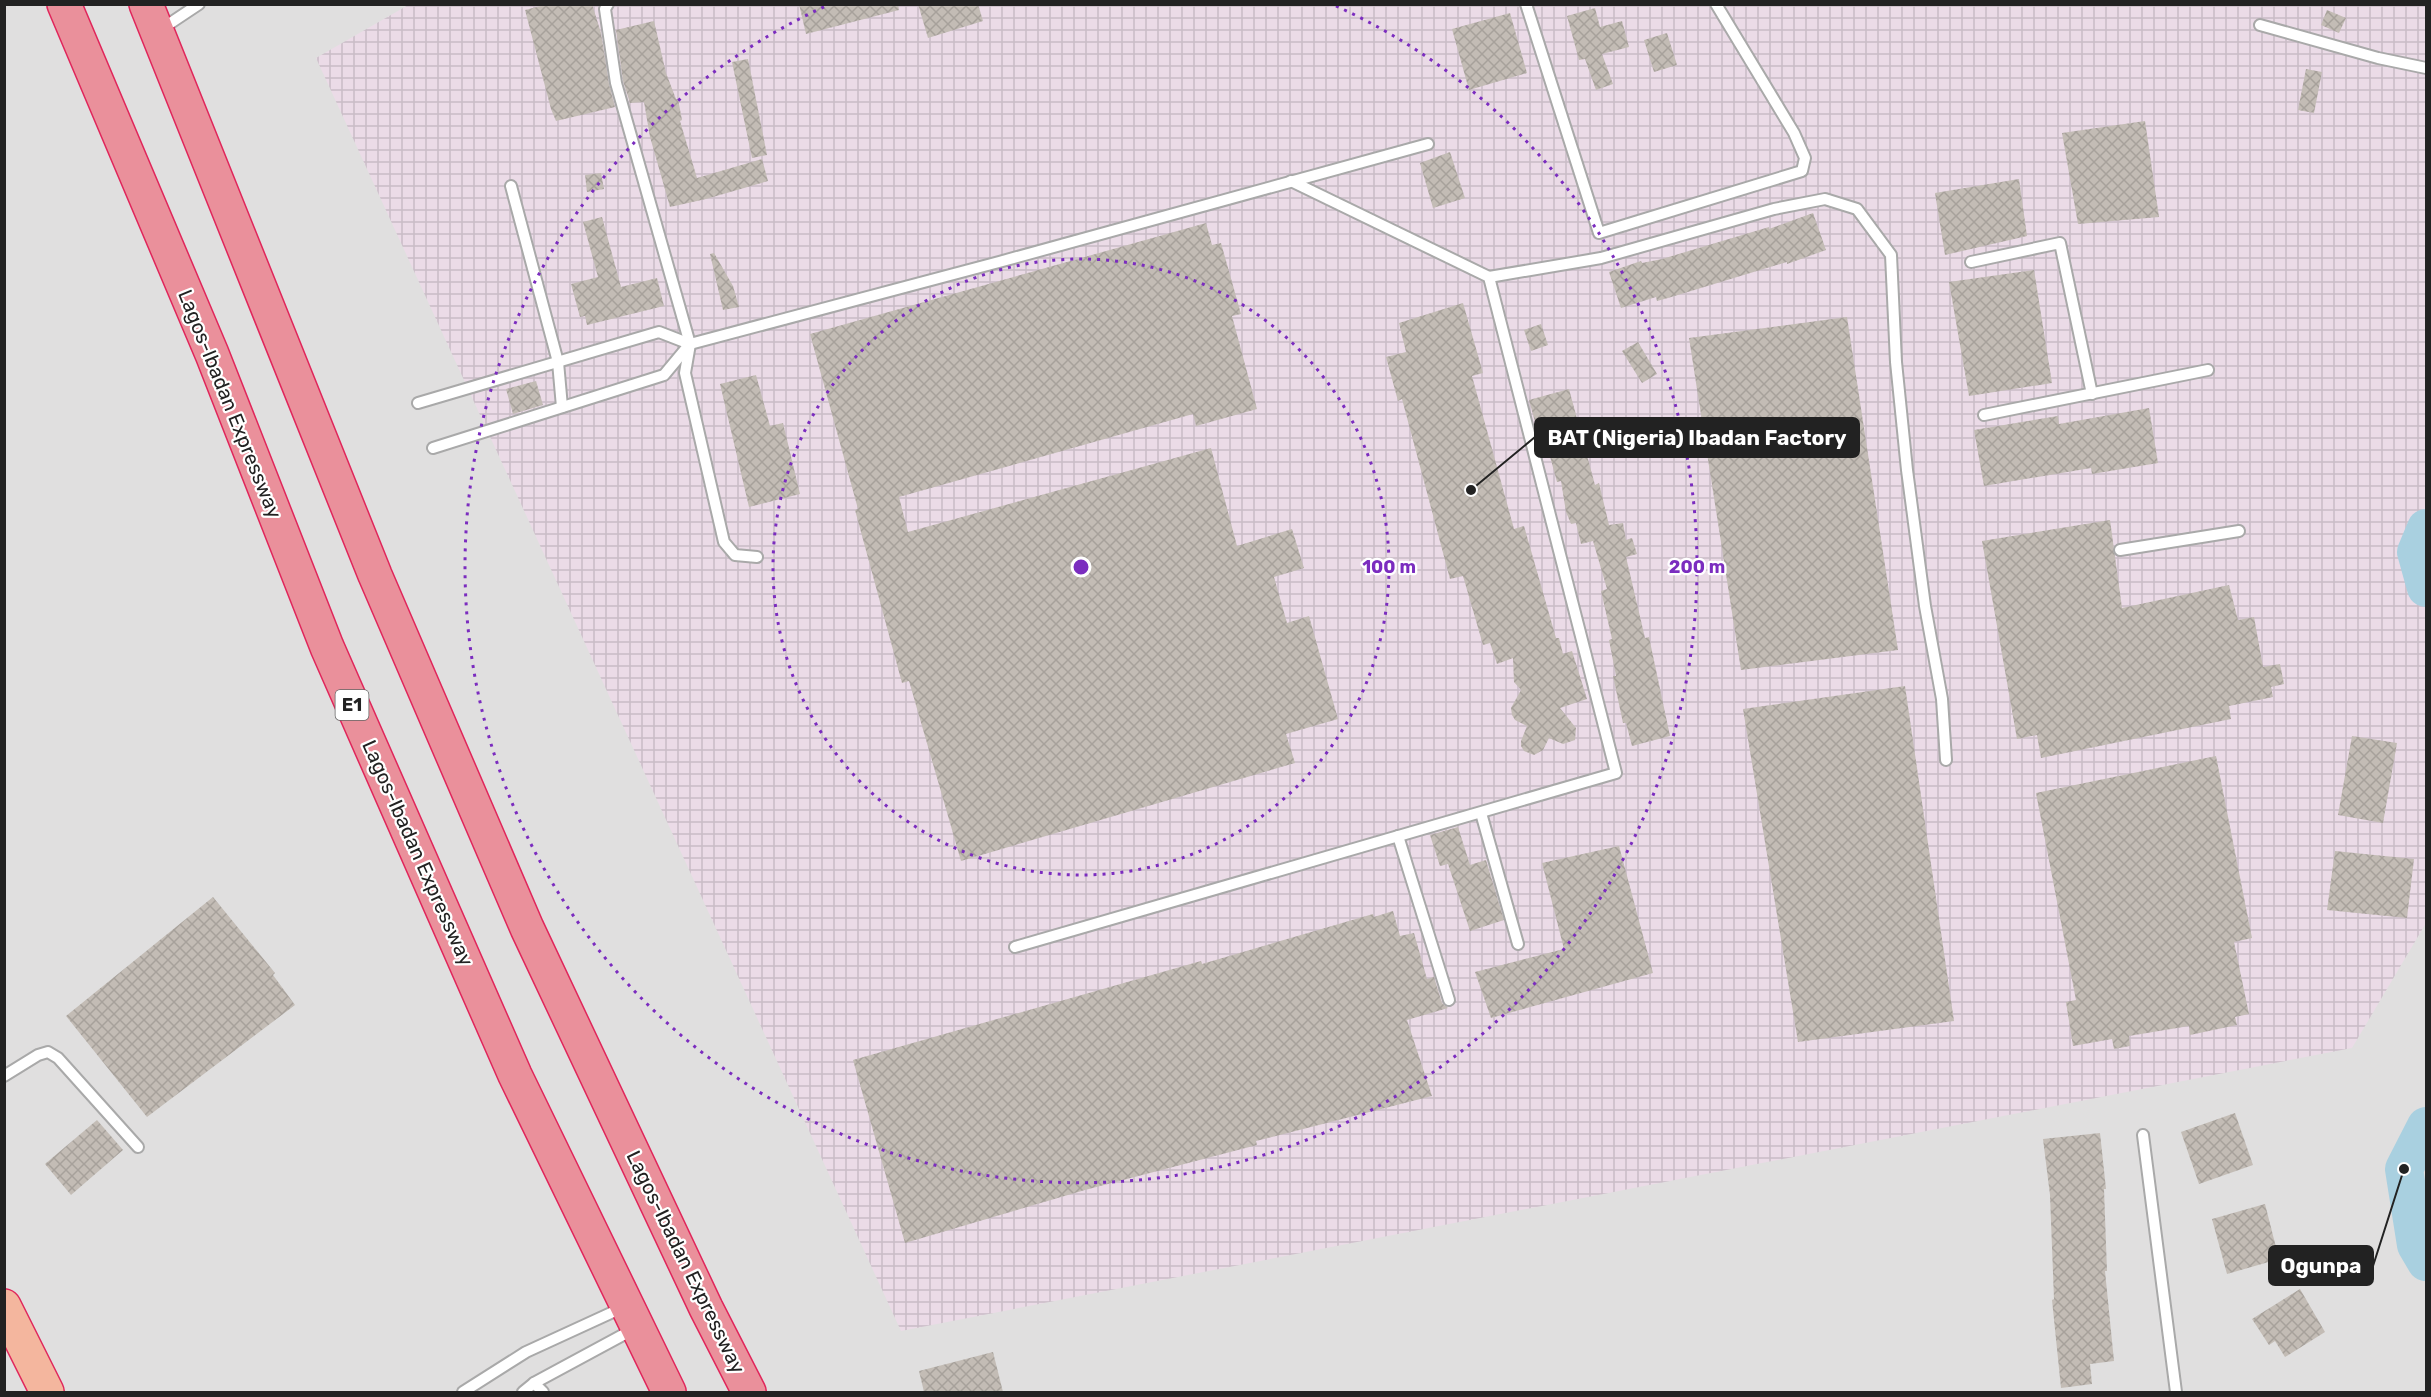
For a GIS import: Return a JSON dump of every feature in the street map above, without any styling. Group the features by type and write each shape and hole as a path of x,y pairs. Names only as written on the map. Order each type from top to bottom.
{"highway":[{"name":"Lagos-Ibadan Expressway","path":"64,4 212,354 327,647 515,1075 669,1392"},
{"name":"Lagos-Ibadan Expressway","path":"152,18 375,575 526,928 706,1308 749,1392"},
{"path":"4,1306 47,1392"}],"lane":[{"path":"152,18 199,4"},
{"path":"608,4 605,9 616,83 690,344 685,373 724,542 735,555 757,557"},
{"path":"1526,4 1599,232 1802,171 1805,158 1794,133 1716,4"},
{"path":"2260,25 2378,58 2427,68"},
{"path":"433,448 664,375 690,344 1428,144"},
{"path":"1291,182 1489,277 1601,258 1774,209 1825,199 1857,209 1891,255 1896,362 1907,470 1925,606 1942,699 1946,760"},
{"path":"511,186 558,362 562,407"},
{"path":"1971,262 2060,243 2092,394"},
{"path":"1015,947 1616,773 1489,277"},
{"path":"418,403 659,332 690,344"},
{"path":"1984,415 2208,370"},
{"path":"2120,550 2239,531"},
{"path":"1480,813 1518,944"},
{"path":"1398,836 1449,1000"},
{"path":"4,1076 38,1055 48,1052 58,1058 138,1147"},
{"path":"2143,1135 2176,1392"},
{"path":"523,1392 632,1317"},
{"path":"463,1392 526,1352 632,1317"},
{"path":"534,1383 543,1392"}],"shaded area":[{"path":"410,4 2426,5 2426,923 2352,1048 901,1331 316,58"},
{"path":"5,5 2426,5 2426,1392 5,1392"}],"building":[{"path":"548,4 592,4 601,33 615,107 556,121 525,10"},
{"path":"799,4 898,4 899,10 806,34"},
{"path":"918,4 978,4 983,21 928,38"},
{"path":"1595,8 1600,27 1622,21 1629,47 1602,54 1613,84 1596,90 1585,59 1579,60 1567,16"},
{"path":"2327,10 2346,18 2339,33 2321,25"},
{"path":"1510,13 1527,73 1469,90 1452,29"},
{"path":"654,21 666,73 676,99 678,99 682,120 680,121 697,178 762,159 768,181 670,207 650,137 644,102 630,103 623,81 616,30"},
{"path":"1667,33 1677,65 1654,72 1644,40"},
{"path":"748,59 767,155 752,158 732,62"},
{"path":"2306,69 2322,72 2314,113 2298,110"},
{"path":"2145,121 2159,217 2078,224 2062,133"},
{"path":"1450,152 1465,198 1433,208 1420,163"},
{"path":"601,173 604,189 587,192 585,175"},
{"path":"2019,179 2027,236 1945,255 1935,193"},
{"path":"1813,213 1826,250 1787,264 1787,262 1668,298 1657,301 1656,297 1621,308 1609,272 1641,261 1642,263 1662,259 1769,227 1769,229"},
{"path":"602,217 621,287 657,278 664,306 587,325 585,316 580,317 571,284 598,277 583,222"},
{"path":"1206,223 1212,245 1221,243 1241,314 1232,316 1257,409 1196,426 1193,414 899,497 908,532 1211,448 1237,546 1292,529 1304,568 1274,577 1287,623 1309,616 1338,719 1286,734 1295,763 961,861 909,681 902,683 855,510 858,509 810,334"},
{"path":"714,253 733,286 739,307 723,310 710,254"},
{"path":"2034,270 2052,383 1969,396 1949,282"},
{"path":"1463,303 1483,373 1472,376 1514,529 1524,526 1556,638 1559,638 1563,654 1572,651 1587,699 1560,708 1576,728 1575,740 1563,744 1549,738 1543,750 1534,755 1524,751 1521,746 1527,726 1515,720 1512,715 1511,708 1521,690 1514,682 1513,658 1497,664 1490,643 1483,645 1463,576 1450,579 1402,399 1398,401 1386,357 1406,352 1399,323"},
{"path":"1847,317 1898,650 1741,670 1689,338"},
{"path":"1541,324 1548,345 1531,351 1524,330"},
{"path":"1638,342 1657,374 1642,383 1622,351"},
{"path":"756,375 770,426 783,423 800,494 749,507 720,384"},
{"path":"536,381 543,405 513,414 506,389"},
{"path":"1569,389 1595,485 1599,483 1609,525 1623,523 1626,540 1632,538 1637,554 1626,557 1645,638 1649,637 1670,736 1632,746 1626,723 1623,723 1613,676 1616,676 1609,640 1612,639 1601,591 1607,589 1593,541 1581,544 1576,523 1571,524 1566,512 1561,481 1557,482 1543,431 1538,433 1529,400"},
{"path":"2149,408 2158,463 2092,474 2091,468 1984,486 1974,430 2058,416 2059,424"},
{"path":"2110,520 2122,608 2229,585 2238,620 2254,617 2263,667 2280,664 2284,684 2271,687 2273,697 2229,706 2231,719 2041,758 2037,735 2017,739 1982,541"},
{"path":"1905,686 1954,1021 1798,1042 1743,709"},
{"path":"2352,736 2397,743 2383,823 2338,815"},
{"path":"2216,756 2252,938 2234,942 2249,1014 2235,1017 2237,1025 2190,1035 2189,1026 2129,1036 2130,1046 2114,1049 2112,1039 2073,1046 2066,1002 2076,1000 2036,793"},
{"path":"1458,827 1470,865 1486,860 1504,920 1470,931 1448,864 1440,866 1430,835"},
{"path":"1619,846 1653,973 1491,1018 1475,972 1564,949 1542,863"},
{"path":"2335,851 2414,859 2407,918 2327,910"},
{"path":"213,897 275,973 273,975 295,1005 147,1117 66,1016"},
{"path":"1393,911 1400,936 1414,933 1427,979 1434,977 1442,1003 1448,1008 1407,1020 1432,1096 1256,1141 1257,1145 1085,1190 905,1243 853,1060 1201,961 1202,964 1373,914 1374,917"},
{"path":"2235,1113 2253,1165 2199,1184 2181,1132"},
{"path":"97,1120 123,1150 71,1195 45,1164"},
{"path":"2100,1133 2106,1189 2104,1189 2107,1271 2105,1271 2114,1361 2090,1364 2092,1384 2061,1388 2052,1300 2054,1299 2050,1195 2043,1139"},
{"path":"2265,1204 2279,1259 2227,1274 2212,1219"},
{"path":"2300,1289 2325,1332 2285,1357 2275,1341 2269,1345 2252,1319"},
{"path":"993,1352 1003,1392 924,1392 919,1371"}],"waterway":[{"path":"2426,528 2416,552 2426,588"},
{"path":"2426,1126 2404,1169 2416,1245 2426,1262"}],"place":[{"name":"BAT (Nigeria) Ibadan Factory","path":"1471,490"},
{"name":"Ogunpa","path":"2404,1169"}]}
